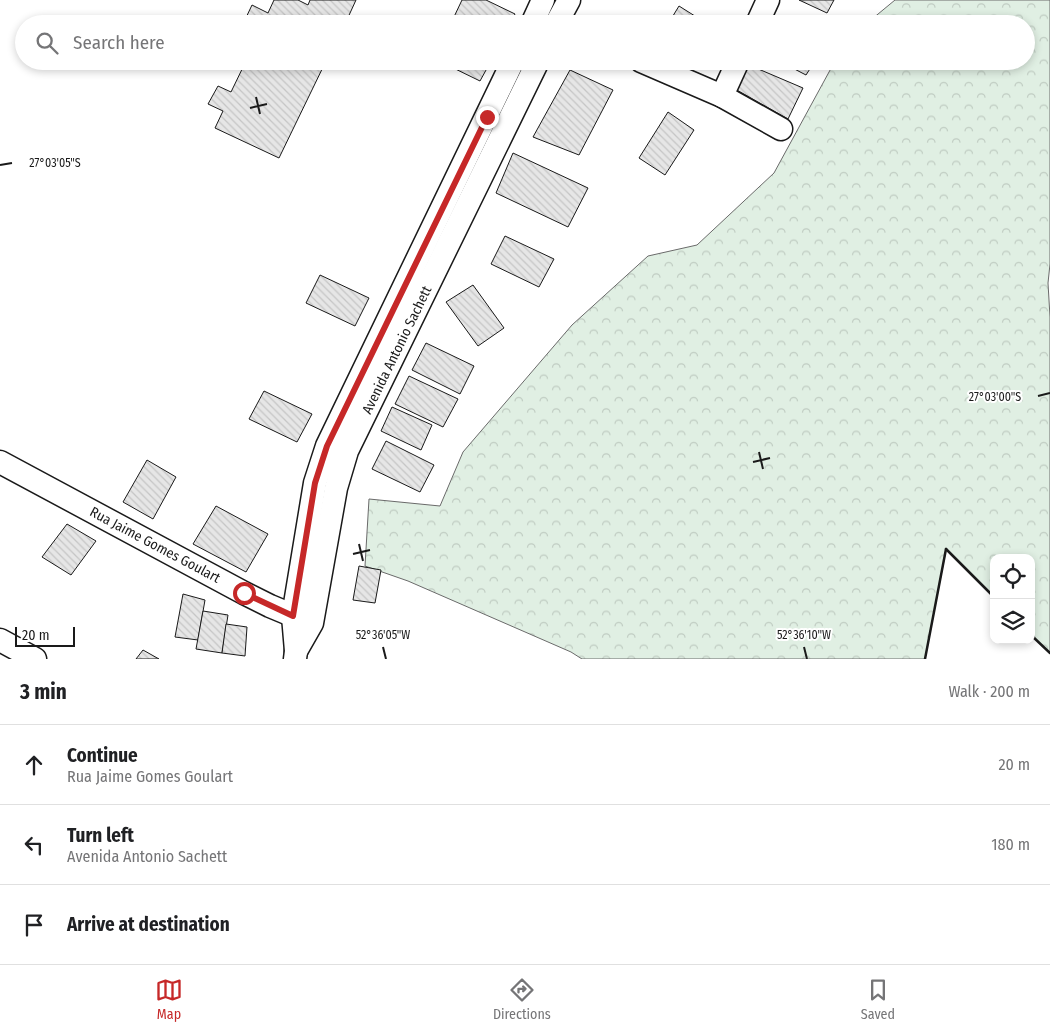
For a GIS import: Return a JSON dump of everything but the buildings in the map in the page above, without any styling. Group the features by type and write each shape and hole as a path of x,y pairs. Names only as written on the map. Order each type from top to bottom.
{"street":[{"path":"551,15 569,0"},
{"path":"761,15 768,0"},
{"name":"Avenida Antonio Sachett","path":"497,121 511,70"},
{"name":"Avenida Antonio Sachett","path":"295,655 336,488 347,451 394,331 497,121 532,70"},
{"path":"662,70 722,96 780,129"},
{"path":"722,96 734,70"},
{"name":"Rua Jaime Gomes Goulart","path":"0,462 244,593 303,620"},
{"path":"0,640 35,659"}],"green space":[{"path":"895,0 1050,0 1050,264 1048,283 1050,317 1050,653 1035,639 1035,554 990,554 990,593 946,550 925,659 582,659 571,652 408,581 365,566 369,499 440,506 463,452 572,325 648,256 697,245 774,173 830,70 1035,70 1035,15 877,15"}],"wall":[{"path":"946,549 990,593"},
{"path":"925,659 946,549"},
{"path":"1035,639 1050,653"}],"route":[{"path":"244,593 293,616 315,483 327,446 487,117"}]}
